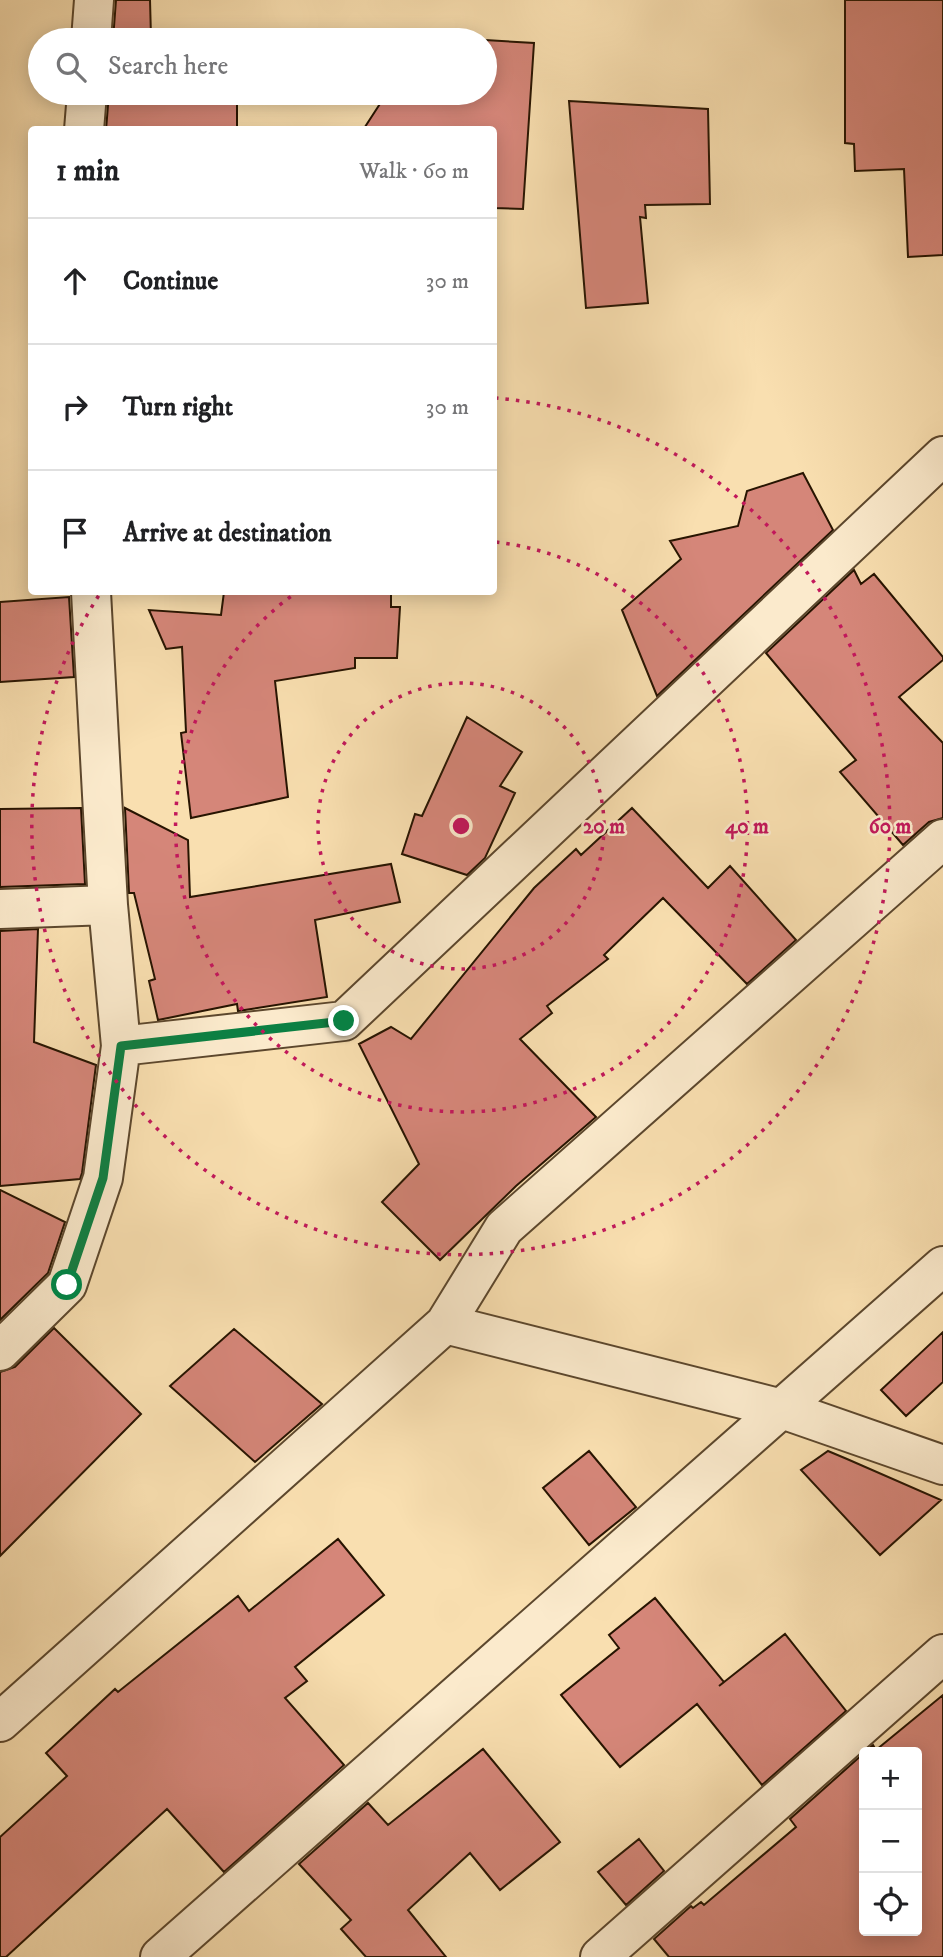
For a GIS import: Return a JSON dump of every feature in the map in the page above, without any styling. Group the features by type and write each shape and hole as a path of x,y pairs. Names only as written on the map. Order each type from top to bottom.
{"street":[{"path":"92,28 94,0"},
{"path":"84,126 86,105"},
{"path":"121,1046 344,1021 943,456"},
{"path":"0,1351 67,1285 103,1178 121,1046 108,905 91,595"},
{"path":"0,1722 445,1324 504,1228 943,839"},
{"path":"0,909 108,905"},
{"path":"160,1957 943,1265"},
{"path":"445,1324 782,1409 943,1465"},
{"path":"600,1957 943,1654"}],"building":[{"path":"116,0 150,0 151,28 114,28"},
{"path":"845,0 943,0 943,255 908,257 904,169 855,171 854,144 845,143"},
{"path":"497,41 534,43 523,209 497,208 497,126 366,126 379,105 497,105"},
{"path":"569,101 708,109 710,204 645,205 646,218 640,217 648,303 586,308"},
{"path":"108,105 237,105 237,126 106,126"},
{"path":"803,473 833,530 657,696 622,610 681,559 670,541 738,526 747,491"},
{"path":"854,570 861,584 874,574 943,657 943,660 899,697 943,743 943,818 929,822 903,845 840,772 856,760 766,653"},
{"path":"224,595 391,595 391,607 400,607 397,658 355,658 355,668 275,681 288,797 191,818 181,733 186,732 182,647 166,649 149,610 221,615"},
{"path":"69,597 74,677 0,682 0,602"},
{"path":"467,717 522,752 500,786 515,793 485,858 467,875 402,854 415,814 422,816"},
{"path":"81,808 85,884 0,887 0,809"},
{"path":"125,808 188,840 190,897 391,864 400,902 315,920 327,997 238,1011 237,1004 158,1020 149,981 155,979 134,893 129,893"},
{"path":"632,808 708,888 730,866 796,940 747,984 663,898 604,955 608,959 547,1006 552,1013 520,1039 596,1117 516,1186 440,1260 382,1202 419,1164 359,1044 391,1027 411,1039 534,888 576,849 581,855"},
{"path":"38,929 34,1042 96,1065 82,1173 80,1179 0,1186 0,931"},
{"path":"0,1190 65,1222 48,1273 0,1320"},
{"path":"54,1328 141,1414 0,1556 0,1372 15,1367"},
{"path":"234,1329 322,1404 255,1462 170,1386"},
{"path":"943,1332 943,1382 906,1416 881,1390"},
{"path":"589,1451 636,1507 589,1545 543,1488"},
{"path":"828,1451 941,1500 880,1555 801,1470"},
{"path":"338,1539 384,1595 295,1667 307,1681 285,1698 344,1765 224,1872 167,1809 6,1957 0,1957 0,1837 67,1776 46,1753 115,1689 118,1692 238,1596 249,1611"},
{"path":"655,1598 724,1682 719,1686 785,1634 846,1711 762,1785 697,1704 620,1767 561,1695 619,1648 609,1635"},
{"path":"943,1695 943,1957 669,1957 654,1939 691,1906 693,1908 701,1902 704,1905 796,1827 790,1819 859,1757 859,1936 922,1936 922,1747 880,1747"},
{"path":"483,1749 560,1842 500,1890 470,1853 408,1910 446,1957 366,1957 341,1929 351,1920 299,1864 368,1803 388,1825"},
{"path":"639,1839 664,1871 626,1905 598,1872"}],"route":[{"path":"67,1285 103,1178 121,1046 344,1021"}]}
